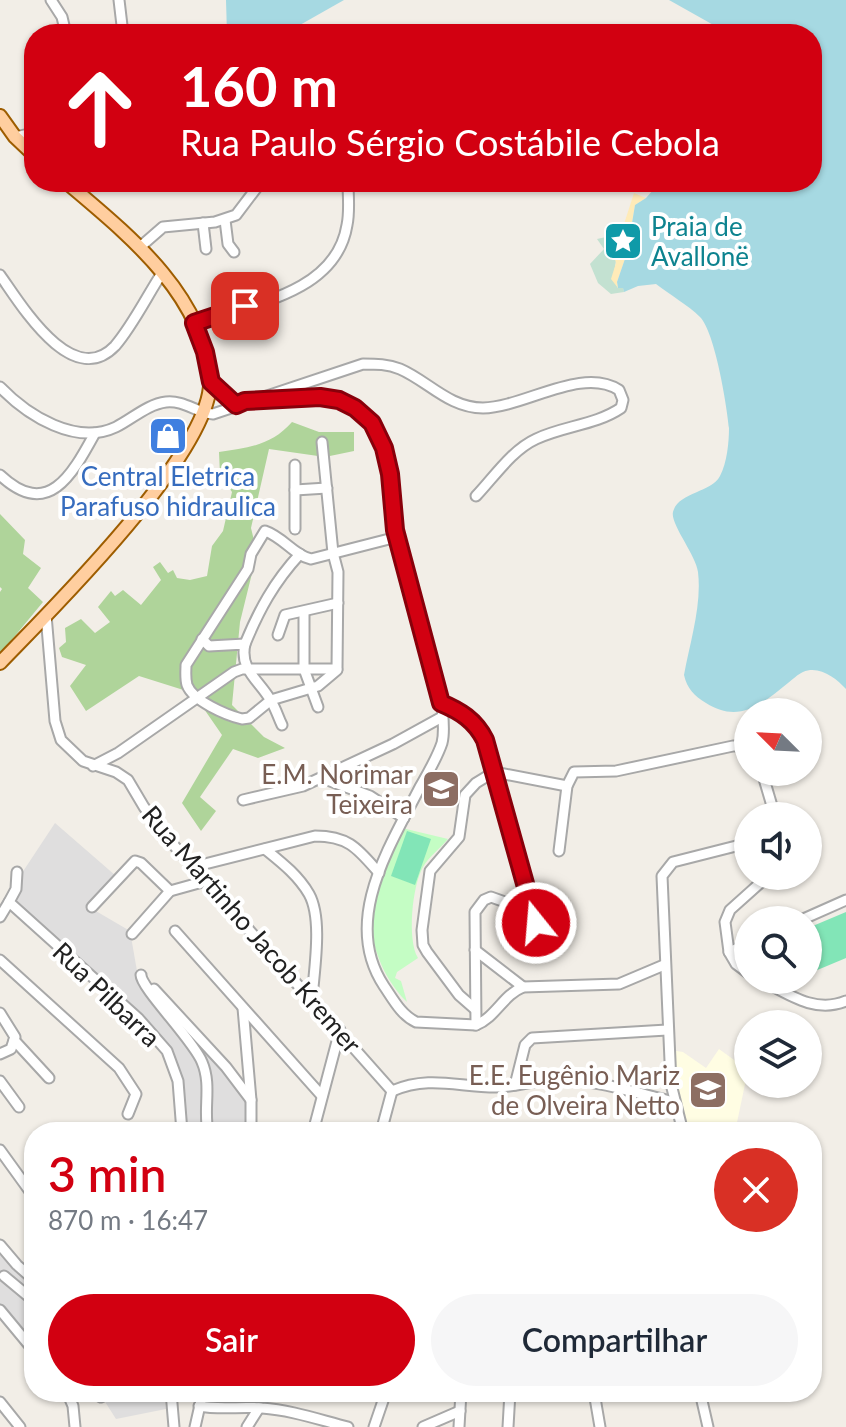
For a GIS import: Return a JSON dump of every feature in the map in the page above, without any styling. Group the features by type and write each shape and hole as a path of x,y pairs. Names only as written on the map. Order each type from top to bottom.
{"main road":[{"path":"0,116 24,146"},
{"path":"0,663 132,521 170,470 204,413 211,382 205,352 194,323 162,273 140,247 77,192"}],"street":[{"path":"51,0 64,24"},
{"path":"119,0 122,24"},
{"path":"15,137 24,135"},
{"path":"140,247 163,227 225,220 243,209 254,192"},
{"path":"194,323 306,284 323,272 338,252 347,226 348,192"},
{"path":"225,220 228,244 234,252"},
{"path":"203,223 206,249"},
{"path":"0,275 40,331 53,343 75,355 94,357 115,345 162,273"},
{"path":"0,387 24,408 54,425 79,433 95,433 116,427 156,404 167,402 213,414 363,364 399,368 442,396 477,408 512,404 594,380 619,390 623,400 621,408 533,440 517,452 476,496"},
{"path":"211,382 240,403 320,397 339,400 364,414 384,448 397,537 441,703 442,717 442,743 379,873 366,919 369,952 376,974 395,1003 411,1020 476,1025 484,1021 509,994 523,987 619,984 664,965"},
{"path":"0,475 28,494 53,490 75,468 95,433"},
{"path":"322,442 333,553 338,572 337,669"},
{"path":"295,465 295,529"},
{"path":"295,490 327,488"},
{"path":"337,669 311,688 271,700 249,718 242,719 197,698 188,688 186,665 248,569 251,554 265,531 277,535 311,559 397,537"},
{"path":"282,725 271,700 246,669 242,655 266,596 279,576 300,554"},
{"path":"278,635 285,615 338,603"},
{"path":"304,612 304,669 318,707"},
{"name":"Rua Martinho Jacob Kremer","path":"46,615 57,731 65,746 93,766 116,772 128,780 150,816 193,867 392,1091"},
{"path":"202,639 209,646 245,644"},
{"path":"93,766 118,753 234,672 246,669 337,669"},
{"path":"441,703 464,714 478,727 485,740 533,912 538,925 557,931"},
{"path":"243,800 303,786 442,717"},
{"path":"559,851 567,786 574,772 616,771 734,746"},
{"path":"475,1009 459,995 423,945 422,930 430,871 459,837 465,795 476,783 494,772 567,786"},
{"path":"322,778 370,796 404,818"},
{"path":"193,867 315,836 331,836 348,842 379,873"},
{"path":"680,1122 674,1102 667,1030 661,884 665,869 673,862 734,847"},
{"path":"265,849 296,877 313,903 316,917 312,999"},
{"path":"92,907 135,861 170,891"},
{"path":"0,917 16,889 17,872"},
{"path":"132,934 170,891 206,881"},
{"path":"734,961 729,952 725,922 727,915 753,890"},
{"path":"476,1025 475,912 484,900 496,897 533,912"},
{"path":"822,911 846,900"},
{"name":"Rua Pilbarra","path":"9,902 138,1018 167,1051 176,1073 181,1122"},
{"path":"175,931 322,1096"},
{"path":"475,950 523,987"},
{"path":"729,952 734,950"},
{"path":"0,960 119,1068 136,1094 128,1114"},
{"path":"206,1122 208,1082 202,1061 157,999 143,985 140,973 174,1008 251,1100"},
{"path":"788,994 815,1005 829,1006 846,1001"},
{"path":"243,1008 251,1122"},
{"path":"0,1013 14,1040 49,1078"},
{"path":"316,1122 340,1030"},
{"path":"515,1085 525,1045 532,1038 667,1030"},
{"path":"0,1054 11,1049 14,1040"},
{"path":"384,1122 392,1091 409,1083 424,1081 496,1087 547,1079 574,1079 674,1102"},
{"path":"0,1081 19,1107"},
{"path":"0,1150 24,1183"},
{"path":"0,1245 24,1271"},
{"path":"17,1265 2,1278 24,1294"},
{"path":"0,1310 24,1339"},
{"path":"0,1402 20,1427"},
{"path":"71,1402 75,1427"},
{"path":"172,1402 174,1427"},
{"path":"195,1427 200,1402"},
{"path":"374,1427 383,1402"},
{"path":"459,1427 460,1402"},
{"path":"508,1427 509,1402"},
{"path":"596,1402 600,1427"},
{"path":"702,1402 708,1427"},
{"path":"199,1406 259,1408 314,1423 348,1427"},
{"path":"247,1427 259,1408"},
{"path":"423,1427 460,1411"}],"shaded area":[{"path":"55,823 116,876 89,907 130,931 137,971 247,1096 247,1122 183,1122 179,1079 156,1033 11,897 22,873"},
{"name":"E.E. Eugênio Mariz de Olveira Netto","path":"719,1049 734,1060 734,1098 742,1098 737,1122 681,1122 670,1050 683,1052 706,1068"},
{"path":"0,1243 24,1268 24,1336 0,1307"},
{"path":"105,1402 165,1402 166,1409 116,1419"}],"green space":[{"path":"623,224 614,254 613,279 618,288 623,287 624,292 611,294 598,283 590,264 604,249 597,239 606,237 606,233 619,231"},
{"path":"292,422 319,432 354,432 354,451 325,457 269,449 251,528 257,553 240,622 232,705 264,737 285,748 258,758 233,749 200,797 216,811 201,831 182,803 222,735 193,693 139,676 86,711 70,686 86,665 62,657 59,648 66,642 65,628 81,619 95,633 110,622 98,607 111,591 115,596 123,590 141,605 161,580 153,567 160,562 168,573 173,570 177,578 190,580 207,576 212,546 223,531 232,492 220,475 219,452 268,441"},
{"path":"0,514 25,540 23,554 41,568 28,588 43,602 0,654 2,589"},
{"path":"402,828 448,839 425,863 416,887 412,926 418,958 397,972 395,978 401,981 407,1002 382,965 372,936 371,921 374,891"},
{"path":"407,831 431,839 415,885 391,876"},
{"path":"846,912 846,958 822,968 822,922"}],"sand":[{"name":"Praia de Avallonë","path":"634,193 646,198 635,205 618,288 611,279 616,263 614,255"}],"water":[{"path":"226,0 344,0 302,24 227,24"},
{"path":"669,0 846,0 846,689 827,674 809,670 799,674 769,698 734,698 734,712 729,712 698,698 685,680 699,585 693,557 673,517 676,505 716,482 724,465 729,428 715,353 700,317 684,304 656,284 638,286 624,292 623,288 618,288 617,282 627,253 635,205 651,192 822,192 822,24 712,24"}],"place":[{"name":"Praia de Avallonë","path":"623,241"},
{"name":"Central Eletrica Parafuso hidraulica","path":"168,436"},
{"name":"E.M. Norimar Teixeira","path":"441,789"},
{"name":"E.E. Eugênio Mariz de Olveira Netto","path":"708,1090"}],"route":[{"path":"245,306 194,323 205,352 211,382 221,392 236,405 245,401 301,397 339,400 364,414 379,435 390,474 395,530 441,703 464,714 478,727 485,740 536,923"}]}
